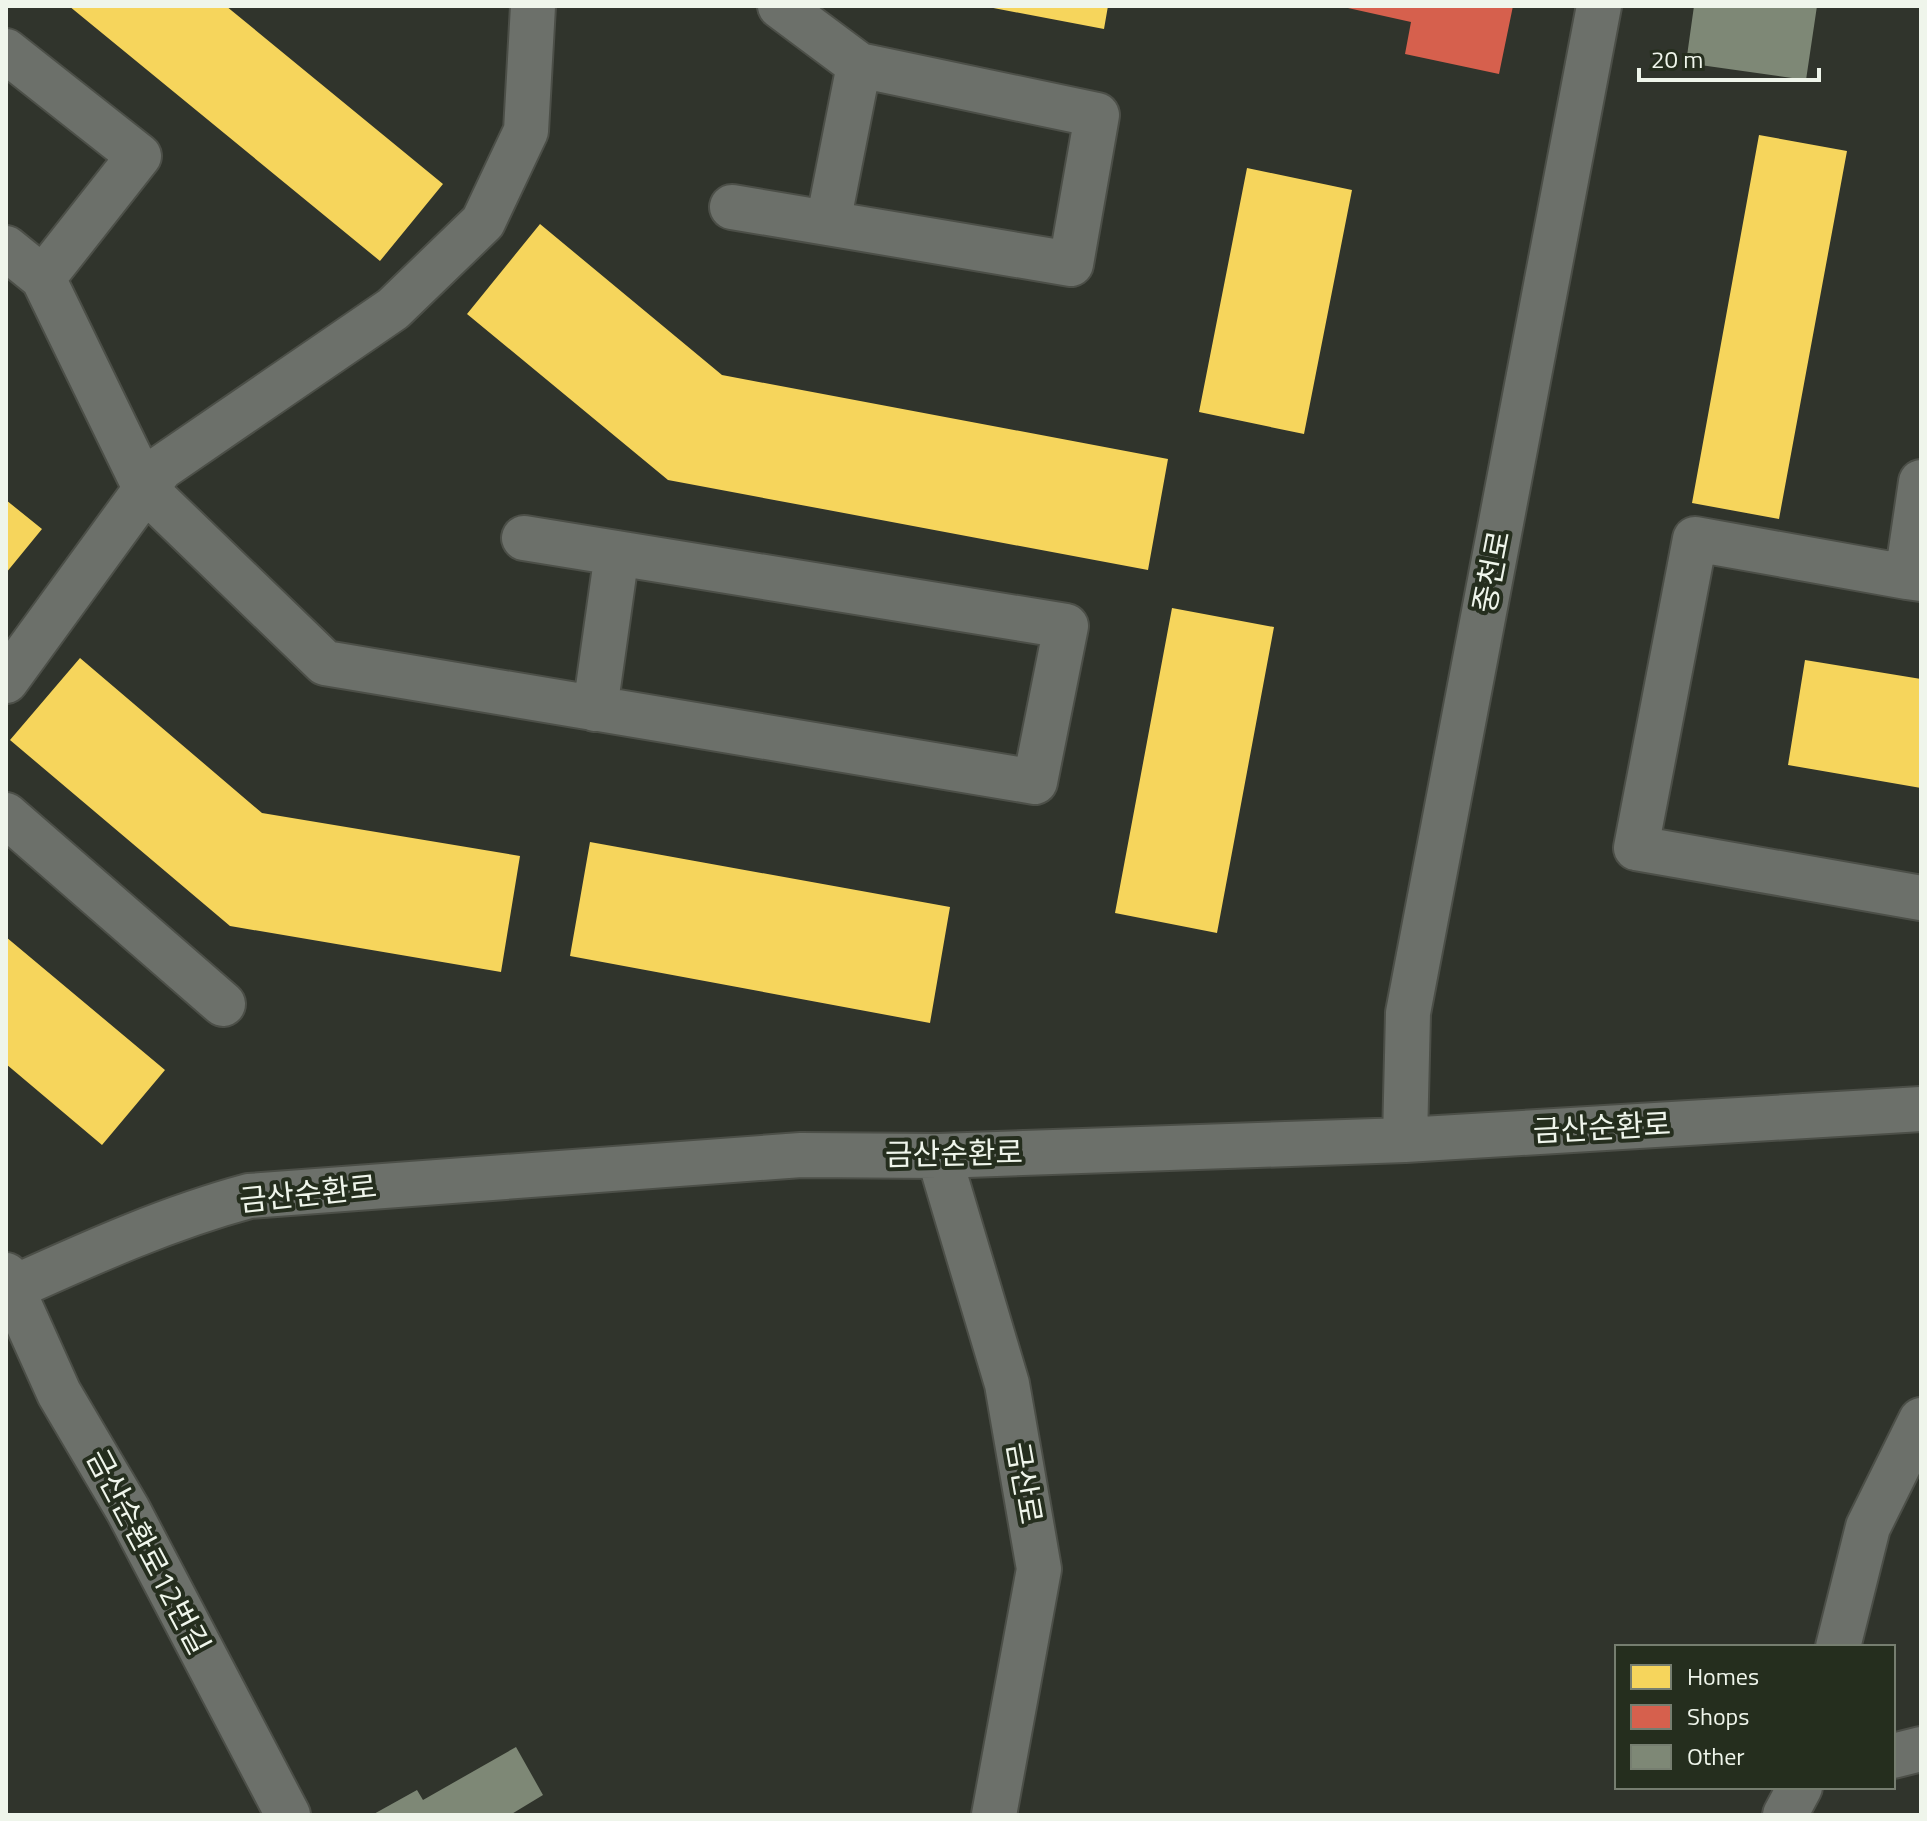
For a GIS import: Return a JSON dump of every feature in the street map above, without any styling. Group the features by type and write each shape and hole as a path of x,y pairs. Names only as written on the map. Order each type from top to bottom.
{"street":[{"path":"6,681 161,468 393,309 483,222 526,131 533,6"},
{"path":"732,207 1071,264 1097,115 859,65 780,6"},
{"name":"중천로","path":"1405,1140 1408,1013 1599,6"},
{"path":"6,51 139,156 43,278"},
{"path":"828,223 859,65"},
{"path":"6,248 43,278 146,490 325,663 1035,782 1066,626 524,538"},
{"path":"1921,482 1914,578 1695,539 1636,848 1921,898"},
{"path":"595,709 617,553"},
{"path":"6,815 223,1004"},
{"name":"금산순환로","path":"8,1284 192,1212 249,1196 801,1155 939,1156 1405,1140 1921,1109"},
{"name":"금산로","path":"939,1156 1007,1384 1039,1569 994,1815"},
{"name":"금산순환로12번길","path":"8,1284 59,1393 128,1510 288,1815"},
{"path":"1838,1645 1868,1527 1921,1420"},
{"path":"1895,1756 1921,1749"},
{"path":"1785,1815 1799,1789"}],"building: Homes":[{"path":"69,6 226,6 443,184 380,261"},
{"path":"983,6 1108,6 1104,29"},
{"path":"1759,135 1847,151 1779,519 1692,503"},
{"path":"1247,168 1352,190 1304,434 1199,412"},
{"path":"540,224 722,375 1168,459 1148,570 668,480 467,314"},
{"path":"6,500 42,529 6,573"},
{"path":"1172,608 1274,627 1217,933 1115,913"},
{"path":"80,658 262,813 520,856 501,972 230,926 10,740"},
{"path":"1805,660 1921,679 1921,788 1788,765"},
{"path":"590,842 950,907 930,1023 570,956"},
{"path":"6,937 165,1070 102,1145 6,1064"}],"building: Shops":[{"path":"1339,6 1513,6 1499,74 1405,54 1411,22"}],"building: Other":[{"path":"1694,6 1817,6 1806,80 1686,63"},
{"path":"516,1747 543,1795 510,1815 372,1815 417,1790 423,1800"}]}
